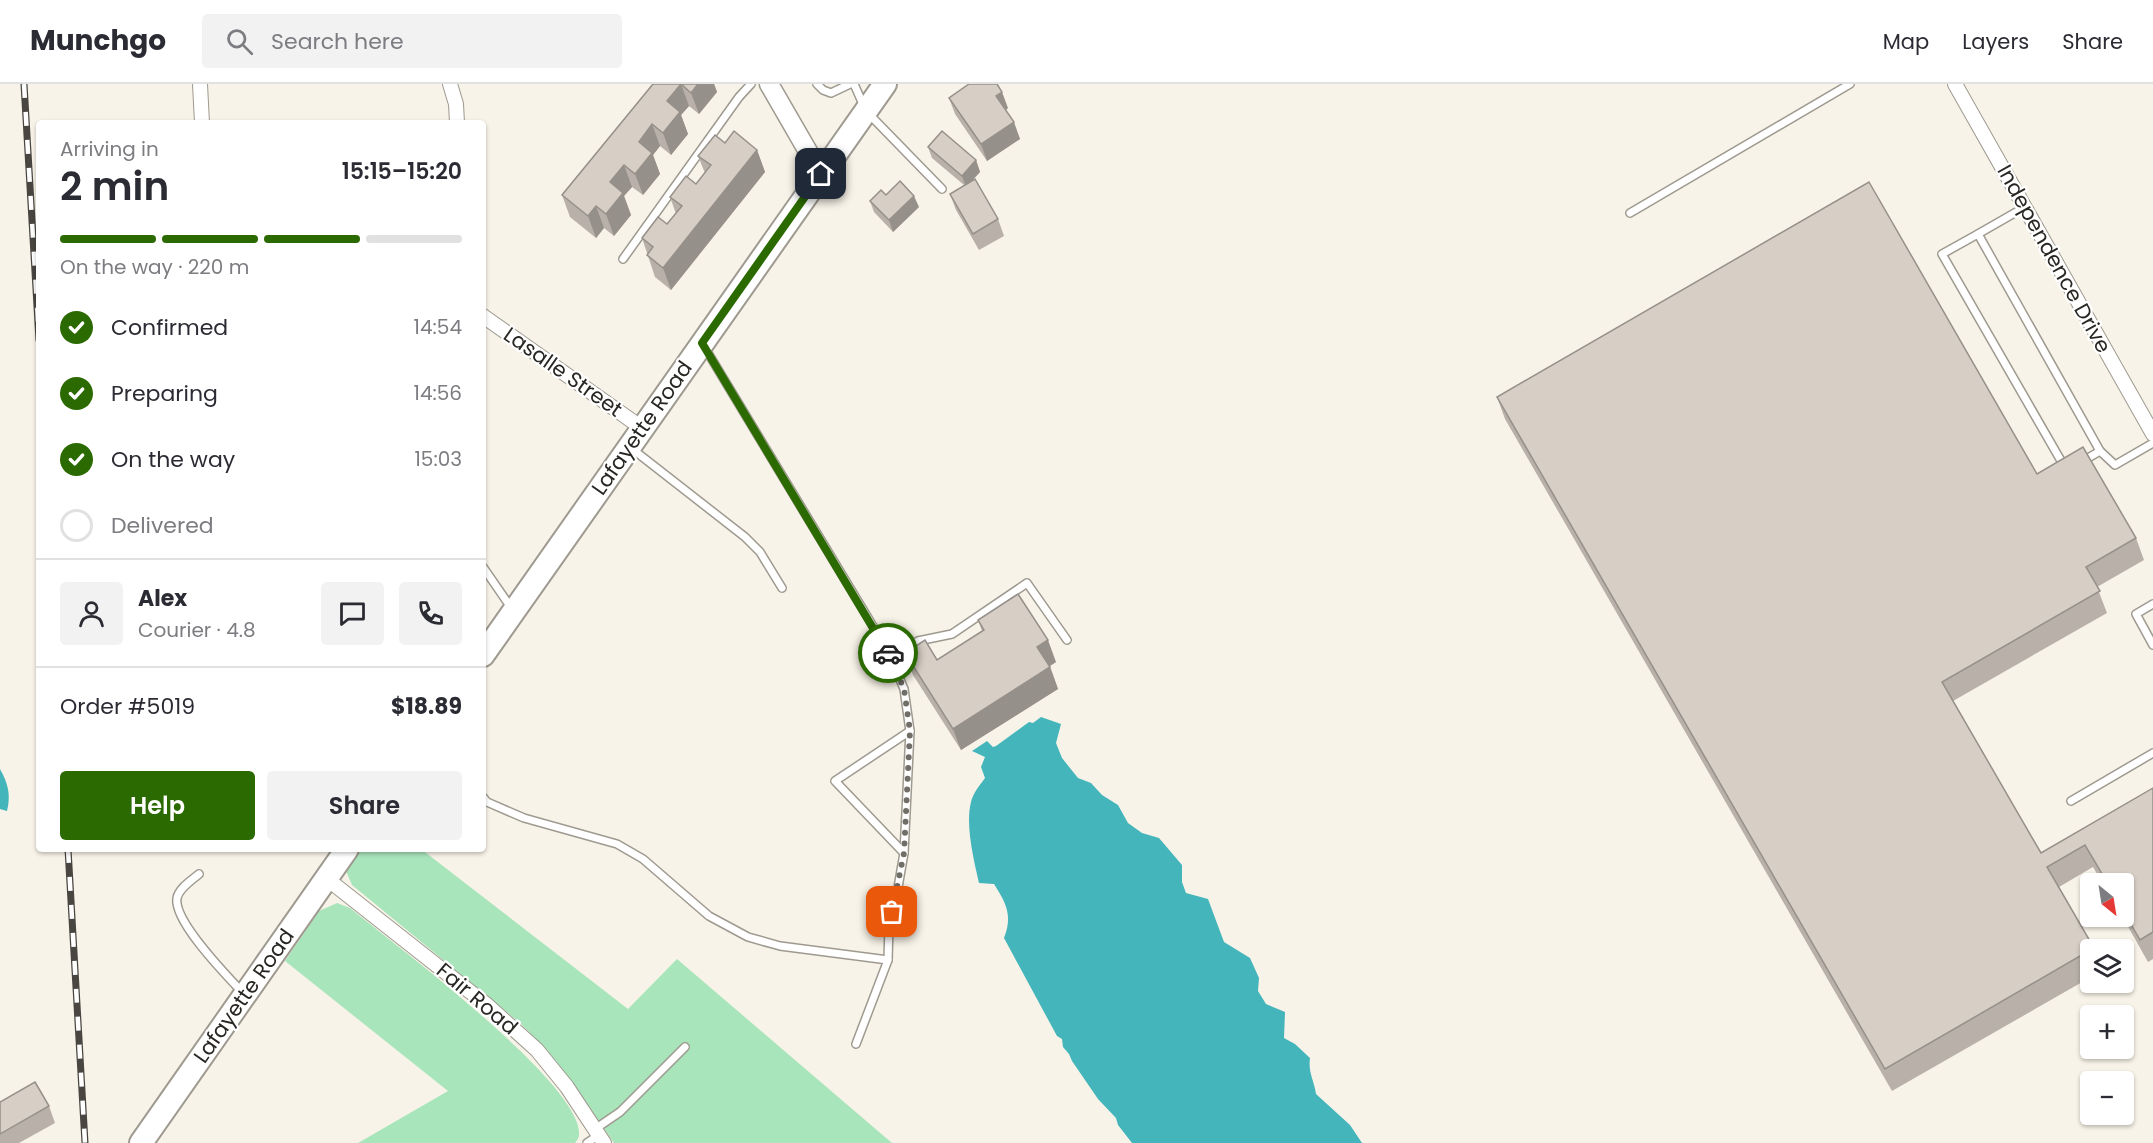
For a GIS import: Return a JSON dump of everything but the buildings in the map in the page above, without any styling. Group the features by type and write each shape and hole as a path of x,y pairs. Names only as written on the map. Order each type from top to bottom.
{"main road":[{"name":"Lafayette Road","path":"486,651 885,84"},
{"name":"Lafayette Road","path":"141,1143 345,852"}],"street":[{"path":"200,84 202,120"},
{"path":"450,84 456,104 457,120"},
{"path":"769,84 821,174"},
{"name":"Independence Drive","path":"1955,84 2153,434"},
{"name":"Lasalle Street","path":"486,318 642,428"},
{"name":"Fair Road","path":"326,878 487,1005 537,1050 567,1087 600,1135"}],"lane":[{"path":"623,259 739,97 752,84"},
{"path":"818,84 823,90 831,93 852,84 866,111 942,189"},
{"path":"1630,213 1850,84"},
{"path":"2025,207 1942,254 2067,470 2100,451"},
{"path":"1978,234 2100,451 2115,465 2153,443"},
{"path":"702,343 890,657 904,689 910,731 904,853 889,926 888,960 856,1044"},
{"path":"629,446 753,544 782,588"},
{"path":"486,571 513,611"},
{"path":"890,657 918,641 952,634 1027,583 1067,640"},
{"path":"2153,604 2136,614 2153,645"},
{"path":"904,853 835,782 910,731"},
{"path":"2071,801 2153,753"},
{"path":"486,801 524,818 617,844 643,859 709,916 748,937 780,946 888,960"},
{"path":"199,874 179,892 176,901 180,912 194,936 245,995"},
{"path":"587,1143 600,1135 686,1047"}],"green space":[{"path":"360,852 425,852 628,1009 677,959 892,1143 614,1143 547,1050 520,1023 352,885 346,871"},
{"path":"337,903 350,908 404,951 520,1050 551,1083 572,1112 579,1135 575,1143 358,1143 448,1091 285,961 319,911"}],"water":[{"path":"1041,717 1061,724 1056,743 1062,758 1078,778 1091,783 1102,795 1118,805 1128,823 1142,833 1159,838 1182,865 1182,882 1186,893 1208,899 1224,942 1250,958 1259,978 1258,991 1266,1004 1285,1012 1284,1038 1295,1044 1310,1058 1310,1072 1316,1094 1350,1125 1362,1143 1132,1143 1118,1125 1116,1118 1098,1099 1063,1047 1062,1039 1057,1036 1004,938 1008,923 1005,903 994,884 979,883 971,843 969,811 975,792 985,778 981,767 985,757 972,751 987,741 993,747 996,746 1029,722 1033,723"},
{"path":"0,769 8,789 7,811 0,809"}],"railway":[{"path":"24,84 36,289"},
{"path":"68,852 85,1143"}],"way so far":[{"path":"888,653 904,689 910,731 904,853 892,912"}],"route":[{"path":"821,174 702,343 888,653"}]}
